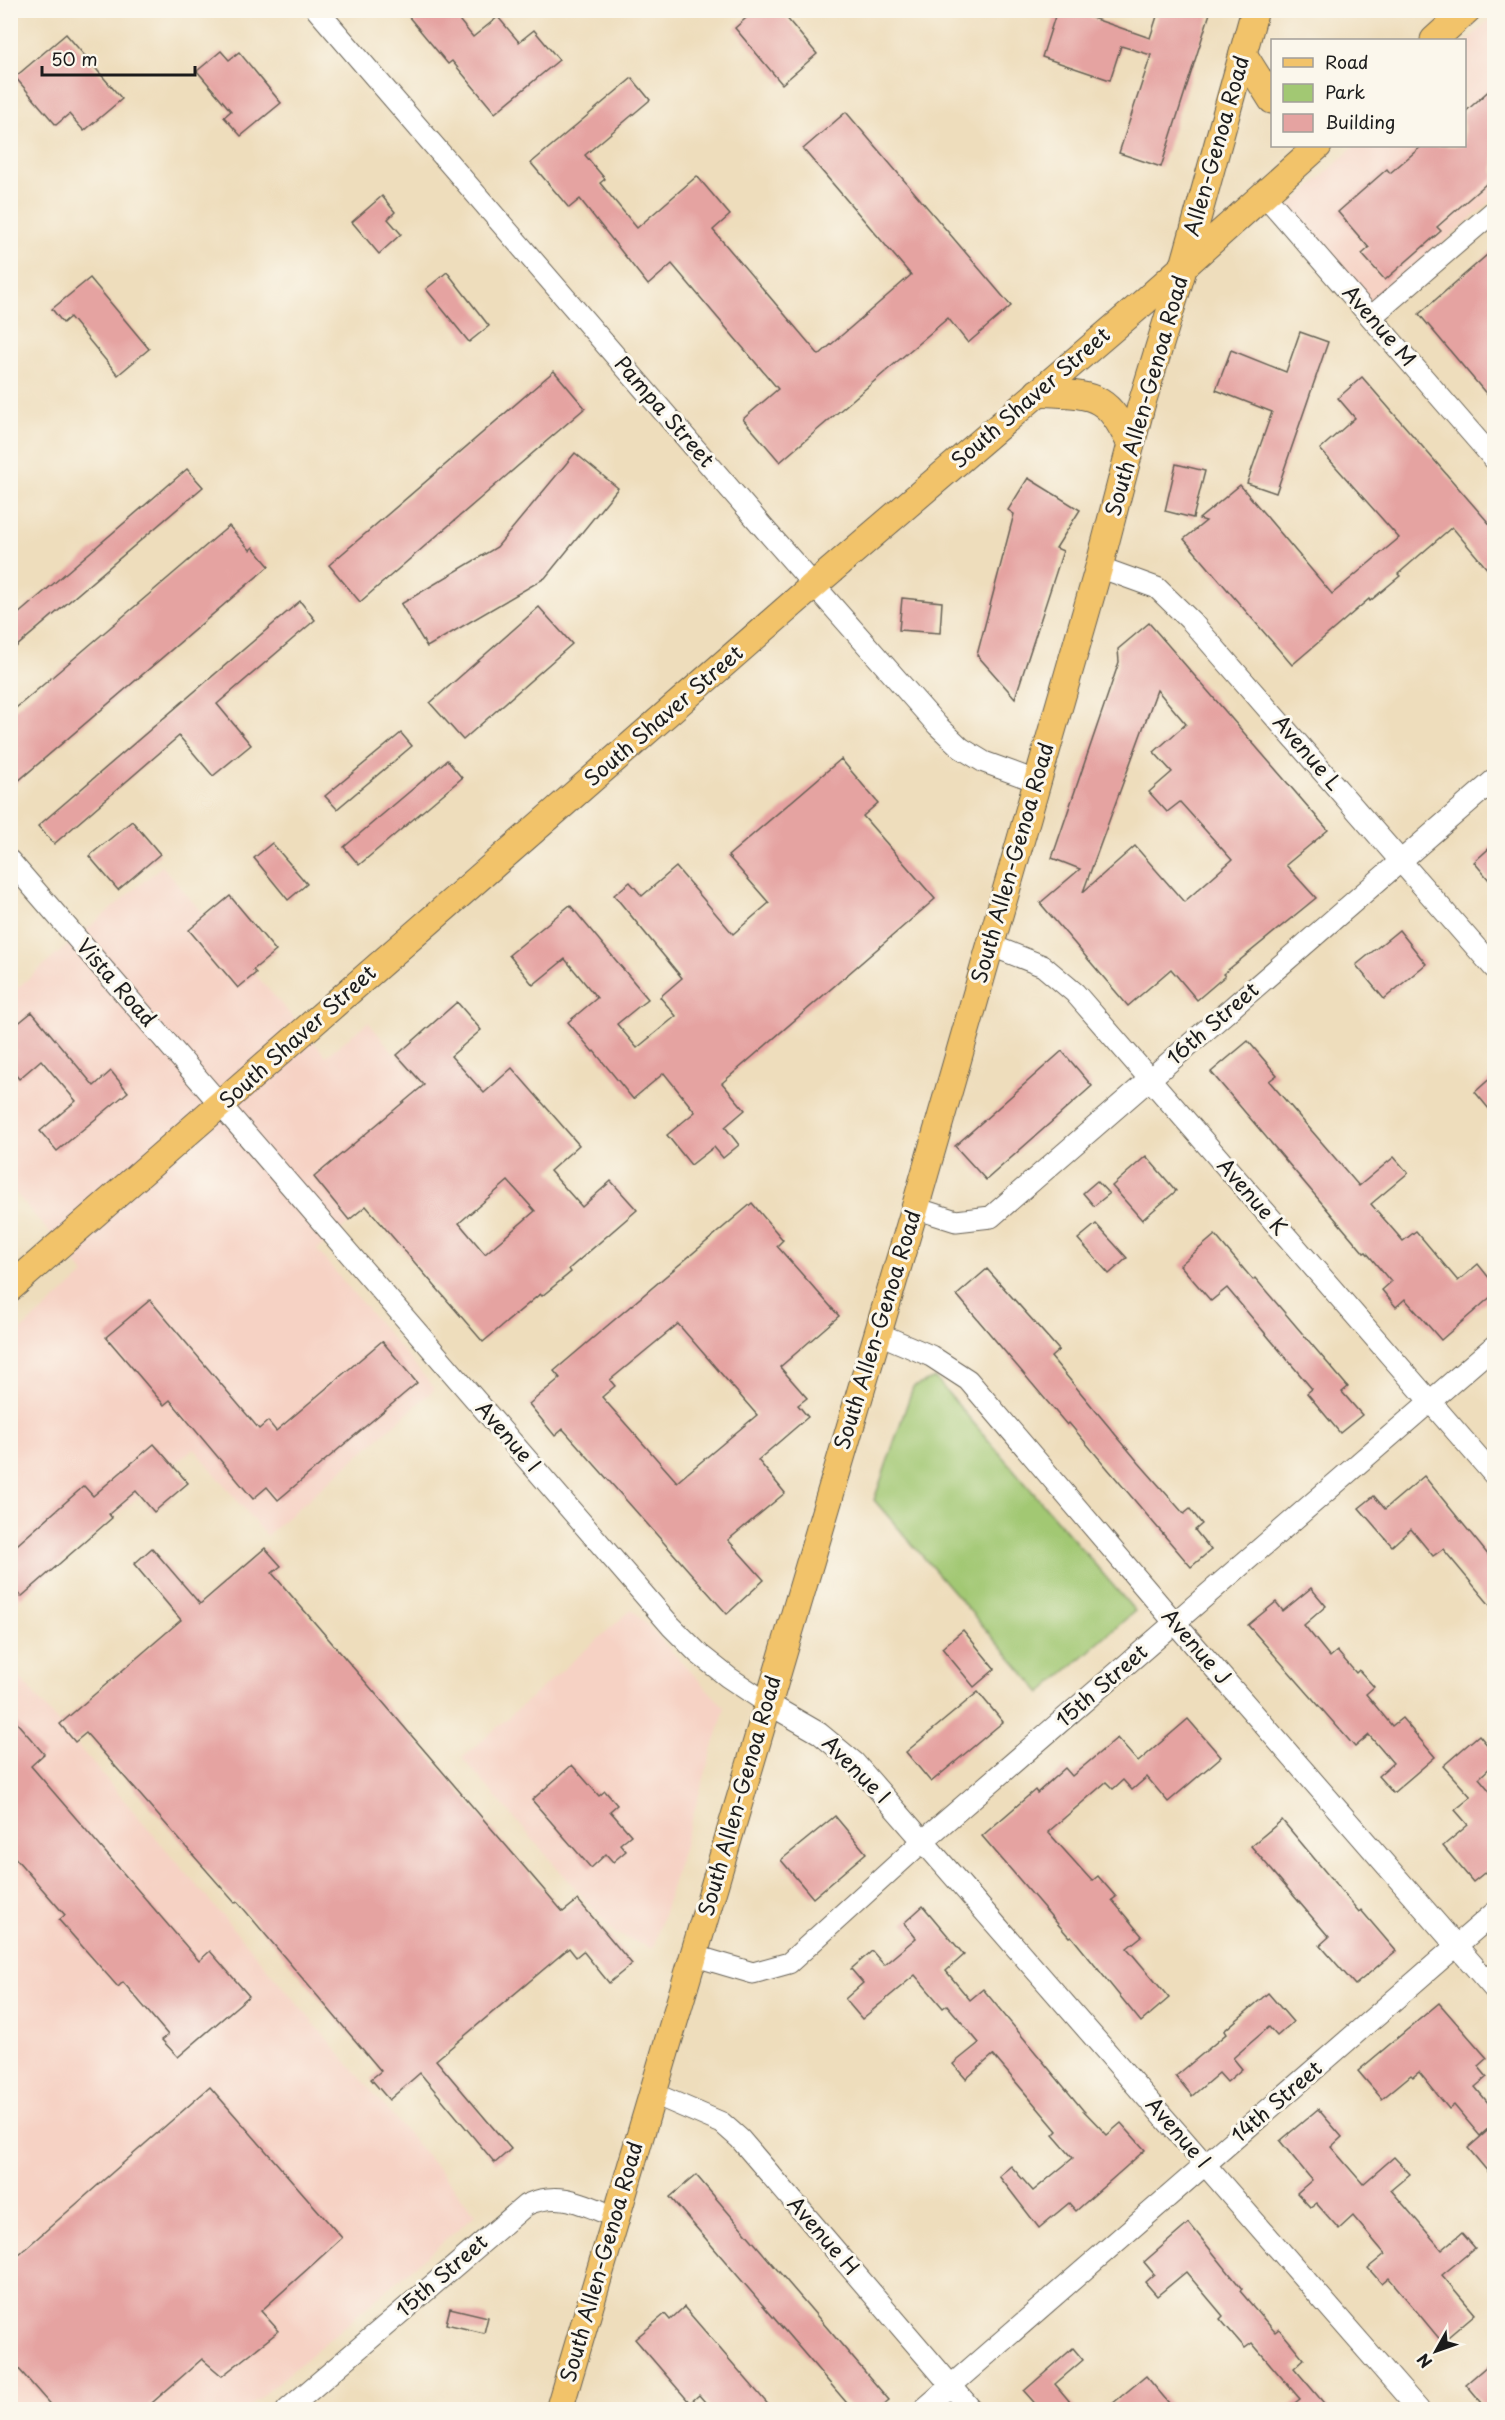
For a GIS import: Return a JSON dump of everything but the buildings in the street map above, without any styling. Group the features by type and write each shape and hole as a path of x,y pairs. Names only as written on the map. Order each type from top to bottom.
{"main road":[{"name":"Allen-Genoa Road","path":"1186,257 1255,10"},
{"path":"1435,39 1467,10"},
{"path":"1243,54 1271,98"},
{"name":"South Shaver Street","path":"10,1288 221,1106 813,585 1038,392 1186,257 1237,220 1263,193 1317,147"},
{"name":"South Allen-Genoa Road","path":"559,2409 915,1208 1186,257"},
{"path":"1038,392 1084,397 1100,402 1114,416 1131,444"}],"street":[{"name":"Pampa Street","path":"317,10 813,585 925,711 961,747 984,762 1036,781"},
{"name":"Avenue M","path":"1263,193 1494,459"},
{"path":"1371,317 1494,211"},
{"name":"Avenue L","path":"1099,567 1157,588 1191,621 1494,968"},
{"name":"16th Street","path":"915,1208 956,1221 991,1217 1494,780"},
{"name":"Vista Road","path":"11,862 221,1106"},
{"name":"Avenue K","path":"990,945 1043,966 1076,993 1494,1475"},
{"name":"Avenue I","path":"221,1106 671,1626 699,1654 728,1677 819,1733 854,1762 1419,2409"},
{"name":"Avenue J","path":"877,1334 931,1356 969,1380 1175,1623 1494,1989"},
{"name":"15th Street","path":"693,1955 753,1974 789,1963 923,1841 1494,1346"},
{"name":"14th Street","path":"923,2409 1494,1913"},
{"name":"Avenue H","path":"652,2093 722,2123 740,2139 972,2409"},
{"name":"15th Street","path":"287,2409 526,2205 542,2197 557,2198 577,2201 615,2217"}],"shaded area":[{"path":"1494,15 1494,199 1372,303 1288,208 1354,147 1466,147 1466,42"},
{"path":"162,866 326,1056 368,1022 460,1132 317,1250 435,1389 266,1536 194,1448 11,1607 11,1339 85,1274 11,1188 11,993"},
{"path":"632,1609 725,1708 653,1949 614,1933 462,1758"},
{"path":"10,1666 476,2214 247,2409 11,2409"}],"green space":[{"path":"935,1378 1135,1611 1041,1693 874,1500 913,1387"}]}
